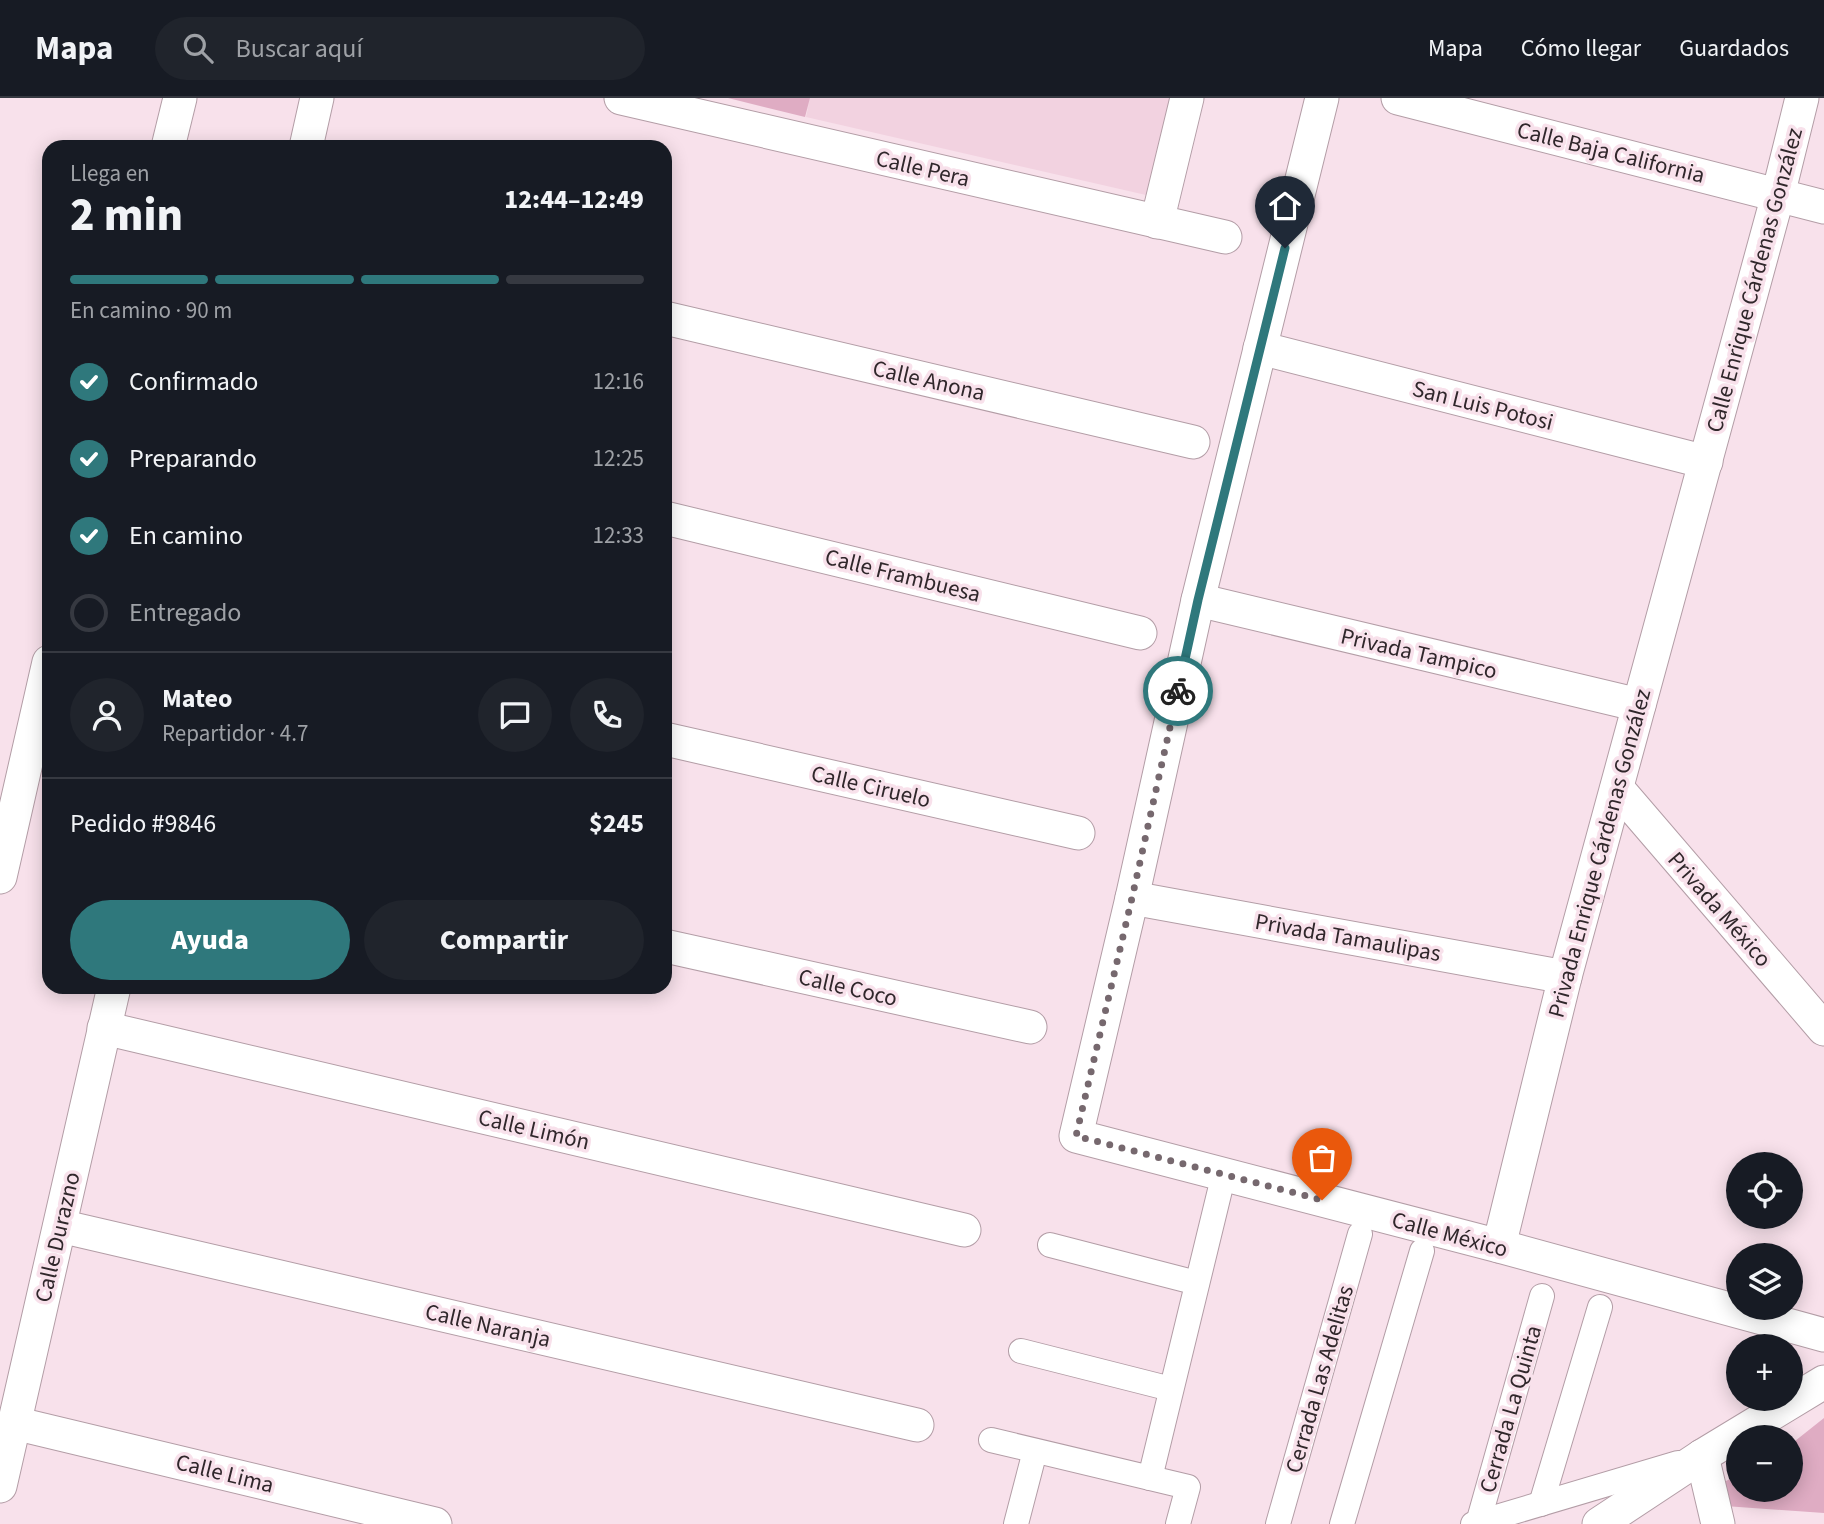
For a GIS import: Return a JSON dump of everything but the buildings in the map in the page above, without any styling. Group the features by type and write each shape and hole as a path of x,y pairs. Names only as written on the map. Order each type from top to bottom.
{"street":[{"path":"170,140 180,98"},
{"path":"308,140 317,98"},
{"name":"Calle Pera","path":"621,98 1225,237"},
{"path":"1157,222 1187,98"},
{"path":"1132,898 1198,600 1322,98"},
{"name":"Calle Baja California","path":"1398,98 1824,207"},
{"name":"Calle Enrique Cárdenas González","path":"1706,462 1802,98"},
{"name":"Calle Anona","path":"672,320 1193,442"},
{"name":"San Luis Potosi","path":"1261,348 1706,462"},
{"name":"Privada Enrique Cárdenas González","path":"1499,1246 1565,977 1706,462"},
{"name":"Calle Frambuesa","path":"672,520 1140,633"},
{"name":"Privada Tampico","path":"1198,600 1639,705"},
{"path":"0,877 12,772 42,683"},
{"name":"Calle Ciruelo","path":"672,741 1078,833"},
{"name":"Privada México","path":"1617,788 1824,1029"},
{"name":"Privada Tamaulipas","path":"1132,898 1565,977"},
{"name":"Calle México","path":"1132,898 1076,1136 1499,1246 1824,1335"},
{"name":"Calle Coco","path":"672,948 1030,1027"},
{"name":"Calle Durazno","path":"0,1486 112,994"},
{"name":"Calle Limón","path":"104,1028 964,1230"},
{"path":"1150,1478 1220,1190"},
{"name":"Calle Naranja","path":"60,1226 917,1424"},
{"name":"Cerrada Las Adelitas","path":"1278,1524 1360,1234"},
{"path":"1050,1245 1197,1283"},
{"path":"1342,1524 1422,1251"},
{"name":"Cerrada La Quinta","path":"1475,1523 1542,1296"},
{"path":"1541,1504 1600,1307"},
{"path":"1021,1351 1171,1389"},
{"path":"1599,1524 1702,1456 1824,1382"},
{"name":"Calle Lima","path":"14,1423 435,1524"},
{"path":"990,1440 1188,1487 1178,1524"},
{"path":"1016,1524 1035,1451"},
{"path":"1475,1523 1702,1456"},
{"path":"1702,1456 1718,1524"}],"shaded area":[{"path":"728,98 810,98 805,117"},
{"path":"810,98 1171,98 1146,195 806,117"},
{"path":"1824,1418 1824,1513 1725,1506 1722,1483 1726,1481 1726,1502 1803,1502 1803,1435"}],"way so far":[{"path":"1178,691 1076,1136 1322,1200"}],"route":[{"path":"1178,691 1285,248"}]}
